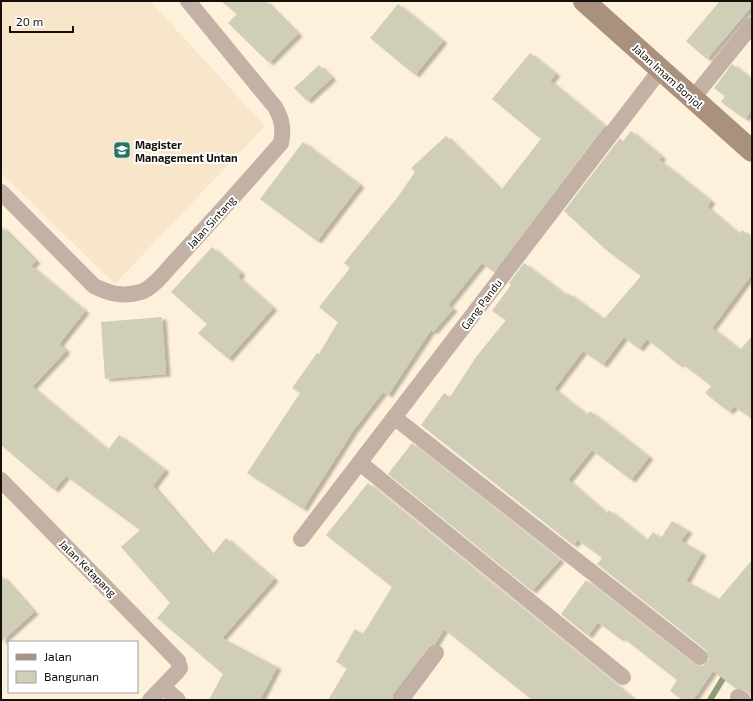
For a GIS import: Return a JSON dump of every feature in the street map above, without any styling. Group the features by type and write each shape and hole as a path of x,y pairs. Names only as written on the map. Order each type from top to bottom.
{"main road":[{"name":"Jalan Imam Bonjol","path":"584,1 752,151"}],"street":[{"name":"Jalan Sintang","path":"1,192 94,286 108,293 122,296 142,291 154,283 281,143 283,134 280,116 275,107 188,1"},
{"path":"693,98 752,25"},
{"name":"Gang Pandu","path":"301,539 661,69"},
{"path":"395,418 700,657"},
{"path":"360,463 623,677"},
{"name":"Jalan Ketapang","path":"1,480 175,656 178,660 180,668 164,687"},
{"path":"402,700 436,653"},
{"path":"150,700 164,687 178,700"}],"shaded area":[{"name":"Magister Management Untan","path":"1,1 150,1 265,126 115,284 1,173"}],"building":[{"path":"221,1 265,1 298,34 269,63 228,23 237,14"},
{"path":"720,1 752,1 752,6 707,59 686,41"},
{"path":"398,4 443,41 415,75 370,38"},
{"path":"530,53 556,74 550,81 605,126 494,272 482,263 448,305 453,309 433,332 431,330 388,395 383,392 353,431 303,509 247,473 300,393 292,388 317,353 319,354 338,322 319,307 350,268 344,263 397,198 415,172 411,168 446,136 501,190 541,139 492,99"},
{"path":"732,64 752,79 752,109 745,119 721,102 725,96 714,88"},
{"path":"319,65 332,78 307,101 294,88"},
{"path":"631,131 662,157 659,160 711,201 707,207 739,234 742,230 752,237 752,274 712,328 740,350 752,336 752,419 734,406 729,412 705,393 711,386 681,363 679,365 647,339 639,349 624,337 603,365 583,351 554,389 587,415 590,411 649,457 631,480 592,450 568,480 607,514 609,510 647,540 653,532 661,538 672,521 688,531 681,541 702,553 686,581 719,599 752,560 752,698 748,692 735,688 713,671 693,700 683,700 670,691 677,680 622,637 620,639 598,622 588,636 561,614 586,580 694,664 703,666 709,659 706,650 597,564 602,558 578,540 573,545 421,425 444,393 450,397 476,357 506,320 492,311 511,285 509,283 524,263 566,295 568,293 604,319 641,276 605,249 564,211 620,138 623,141"},
{"path":"303,142 360,185 317,241 260,199"},
{"path":"1,226 36,261 31,266 85,311 59,344 66,351 32,387 108,450 119,435 165,470 153,486 212,555 226,538 274,579 222,638 277,667 260,700 209,700 223,674 157,618 170,603 121,547 140,530 66,476 54,490 1,445"},
{"path":"212,247 241,273 238,277 273,308 228,359 198,333 207,324 171,292"},
{"path":"162,317 166,374 105,379 101,322"},
{"path":"412,443 560,560 532,591 388,474"},
{"path":"368,483 635,700 532,700 444,629 435,644 429,647 393,694 392,700 328,700 347,668 336,662 355,629 363,634 392,587 326,535"},
{"path":"1,575 34,612 1,642"}],"waterway":[{"path":"710,700 727,672"}],"place":[{"name":"Magister Management Untan","path":"122,150"}]}
